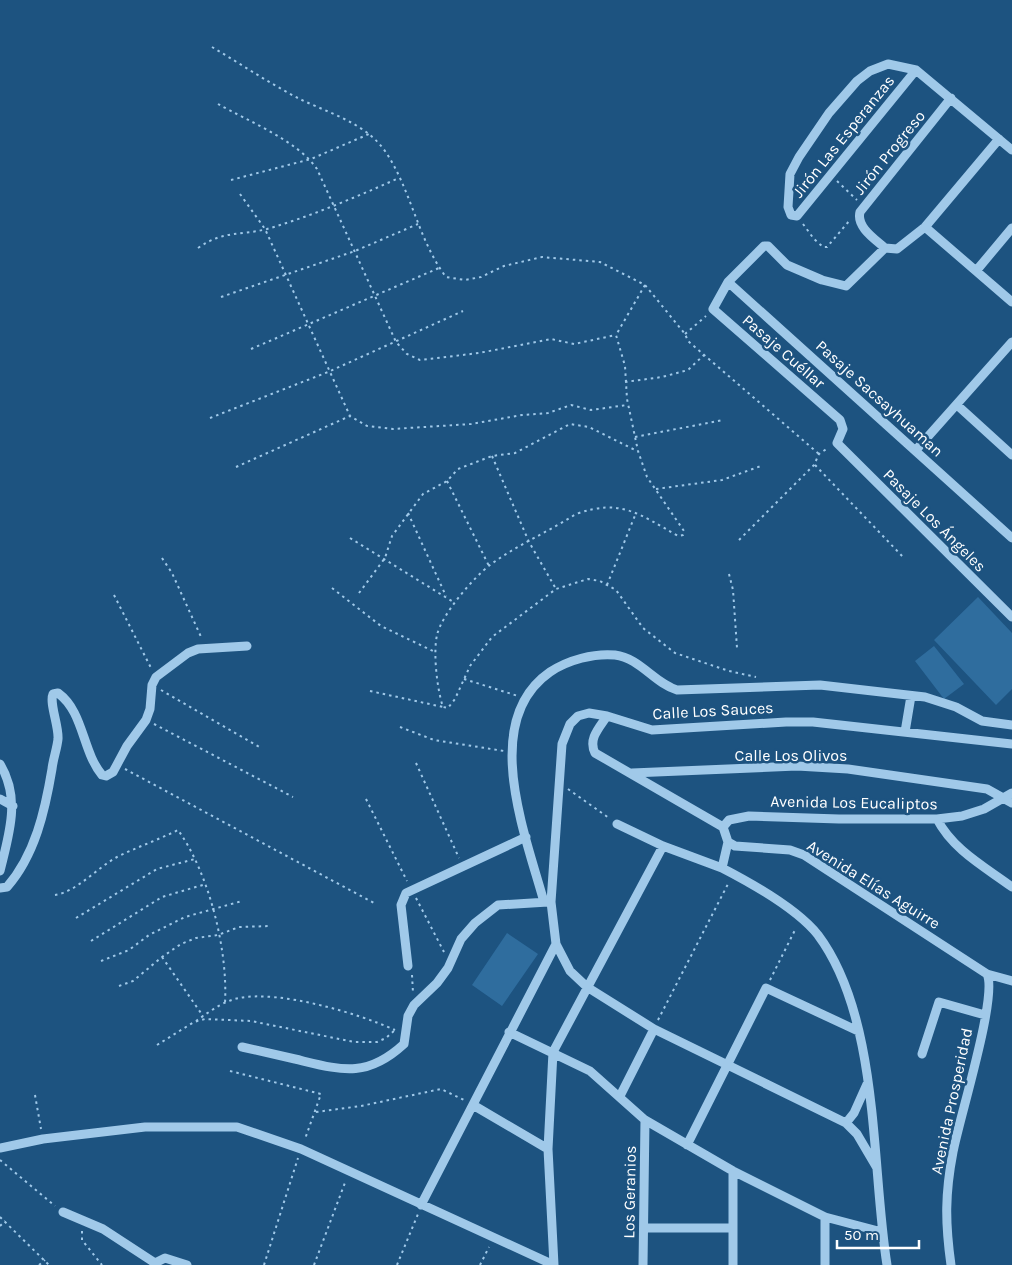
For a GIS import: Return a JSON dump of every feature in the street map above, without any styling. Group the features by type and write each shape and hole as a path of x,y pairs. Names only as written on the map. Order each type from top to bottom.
{"street":[{"path":"794,216 788,207 790,174 829,113 857,81 870,71 888,64 916,70 1012,150"},
{"name":"Jirón Las Esperanzas","path":"794,216 916,70"},
{"name":"Jirón Progreso","path":"885,248 861,225 858,218 862,210 951,98"},
{"path":"713,309 728,282 764,246 768,246 787,265 846,286 851,284 885,248 897,249 925,227 999,139"},
{"path":"925,227 1012,302"},
{"path":"976,271 1012,228"},
{"name":"Pasaje Sacsayhuaman","path":"728,282 1012,538"},
{"name":"Pasaje Cuéllar","path":"713,309 840,420 843,429 837,443"},
{"path":"916,450 1012,342"},
{"path":"956,405 1012,455"},
{"name":"Pasaje Los Ángeles","path":"837,443 1012,617"},
{"path":"0,888 6,887 15,877 28,856 42,816 58,738 57,720 51,698 53,694 58,693 71,706 90,760 102,775 106,776 113,772 126,746 146,720 150,709 154,681 188,654 206,648 247,646"},
{"path":"876,1168 866,1149 846,1123 654,1029 587,987 570,971 556,944 547,902 517,807 513,775 514,730 525,698 538,680 559,666 598,655 616,655 632,659 666,687 677,690 820,685 926,697 956,707 982,721 1012,725"},
{"path":"905,732 911,696"},
{"name":"Calle Los Sauces","path":"547,902 562,744 570,724 578,716 584,714 607,716 652,730 786,722 905,732 1012,744"},
{"path":"607,716 593,738 592,746 601,758 632,773 723,827 728,842 722,868"},
{"path":"0,764 10,790 13,806 12,822 0,871"},
{"name":"Calle Los Olivos","path":"632,773 797,766 848,769 987,789 1010,798"},
{"name":"Avenida Los Eucaliptos","path":"723,827 729,820 749,816 896,820 937,819 962,816 1010,798"},
{"path":"0,799 13,806"},
{"path":"937,819 943,831 956,845 1012,887"},
{"path":"617,824 663,846 722,868 773,898 816,934 834,959 846,987 858,1031 868,1080 882,1232 888,1265"},
{"path":"408,966 402,898 406,893 526,837"},
{"name":"Avenida Elías Aguirre","path":"728,842 735,846 790,850 804,855 987,974 1012,981"},
{"path":"0,1148 43,1139 145,1127 237,1127 301,1149 554,1265 548,1149 554,1052 663,846"},
{"path":"242,1047 340,1070 367,1066 388,1056 404,1044 408,1016 414,1005 437,983 448,968 461,939 475,923 498,905 547,902"},
{"path":"421,1205 556,944"},
{"name":"Avenida Prosperidad","path":"951,1265 945,1224 946,1196 953,1150 985,1015 990,986 987,974"},
{"path":"687,1145 766,988 858,1031"},
{"path":"922,1054 939,1002 985,1015"},
{"path":"620,1096 654,1029"},
{"path":"509,1032 554,1052 590,1071 645,1120 733,1170 825,1217 882,1232"},
{"path":"846,1123 854,1114 868,1080"},
{"path":"472,1105 548,1149"},
{"name":"Los Geranios","path":"643,1265 645,1120"},
{"path":"733,1170 733,1265"},
{"path":"63,1212 103,1229 155,1264 165,1258 187,1265"},
{"path":"825,1217 825,1265"},
{"path":"644,1228 733,1228"}],"path":[{"path":"212,47 293,95 369,134 383,148 399,178 439,268 446,277 465,280 481,277 504,266 542,257 600,262 645,285 685,334 688,341 818,454"},
{"path":"218,104 285,141 311,159 335,206 396,342 407,354 420,360 479,353 550,339 574,344 616,335"},
{"path":"231,180 311,159 369,134"},
{"path":"794,216 823,247 827,246 844,226 862,210 830,175"},
{"path":"198,248 211,239 222,235 265,229 335,206 399,178"},
{"path":"240,194 265,229 309,325 328,372 350,416 366,426 393,429 471,424 522,415 548,413 571,405 592,410 628,405"},
{"path":"221,297 355,252 418,224"},
{"path":"251,349 439,268"},
{"path":"443,707 440,698 435,652 438,634 455,603 489,566 576,514 591,509 620,506 678,536 683,535 684,531 647,477 638,451 628,405 625,366 616,335 645,285"},
{"path":"685,334 713,309"},
{"path":"210,418 328,372 463,311"},
{"path":"625,382 688,370 704,355"},
{"path":"236,467 350,416"},
{"path":"635,437 723,420"},
{"path":"359,593 385,558 392,536 423,494 447,481 458,469 492,456 515,453 570,424 589,427 638,451"},
{"path":"739,540 814,465 818,454 837,443"},
{"path":"492,456 529,542 556,589"},
{"path":"814,465 903,557"},
{"path":"656,489 722,480 761,466"},
{"path":"447,481 489,566"},
{"path":"408,513 446,596"},
{"path":"607,585 636,513"},
{"path":"350,538 455,603"},
{"path":"162,558 172,572 206,648"},
{"path":"729,574 733,590 737,648"},
{"path":"370,692 448,708 452,704 470,666 492,637 556,589 588,579 600,581 616,590 643,628 675,653 729,671 763,678"},
{"path":"332,588 381,626 435,652"},
{"path":"114,595 154,681 261,748"},
{"path":"464,679 525,698"},
{"path":"146,720 293,797"},
{"path":"400,726 434,740 513,753"},
{"path":"416,762 463,867"},
{"path":"117,764 374,904"},
{"path":"558,782 617,824"},
{"path":"55,895 68,892 88,875 119,856 178,830 190,847 206,884 225,961 225,1003"},
{"path":"76,918 157,869 195,859"},
{"path":"654,1029 734,874"},
{"path":"91,941 148,904 176,891 206,884"},
{"path":"101,961 129,950 149,935 166,926 199,912 242,901"},
{"path":"766,988 800,920"},
{"path":"119,986 133,981 181,944 196,938 218,935 239,927 271,926"},
{"path":"162,957 203,1016"},
{"path":"408,966 414,980 411,997"},
{"path":"158,1045 225,1003 252,996 280,998 370,1019 395,1030"},
{"path":"194,1022 205,1019 251,1021 354,1042 377,1042 395,1030 398,1024"},
{"path":"230,1071 321,1094 301,1149 264,1265"},
{"path":"315,1112 361,1106 441,1089 452,1092 472,1105"},
{"path":"34,1095 43,1139"},
{"path":"0,1160 63,1212"},
{"path":"314,1265 349,1170"},
{"path":"397,1265 421,1205"},
{"path":"0,1218 49,1265"},
{"path":"0,1226 5,1221"},
{"path":"82,1221 82,1240 102,1265"},
{"path":"480,1265 494,1236"},
{"path":"39,1265 45,1260"}],"shaded area":[{"path":"978,597 1012,633 1012,689 996,705 934,640"},
{"path":"934,646 964,684 944,699 915,661"},
{"path":"507,933 538,954 502,1006 472,985"}]}
